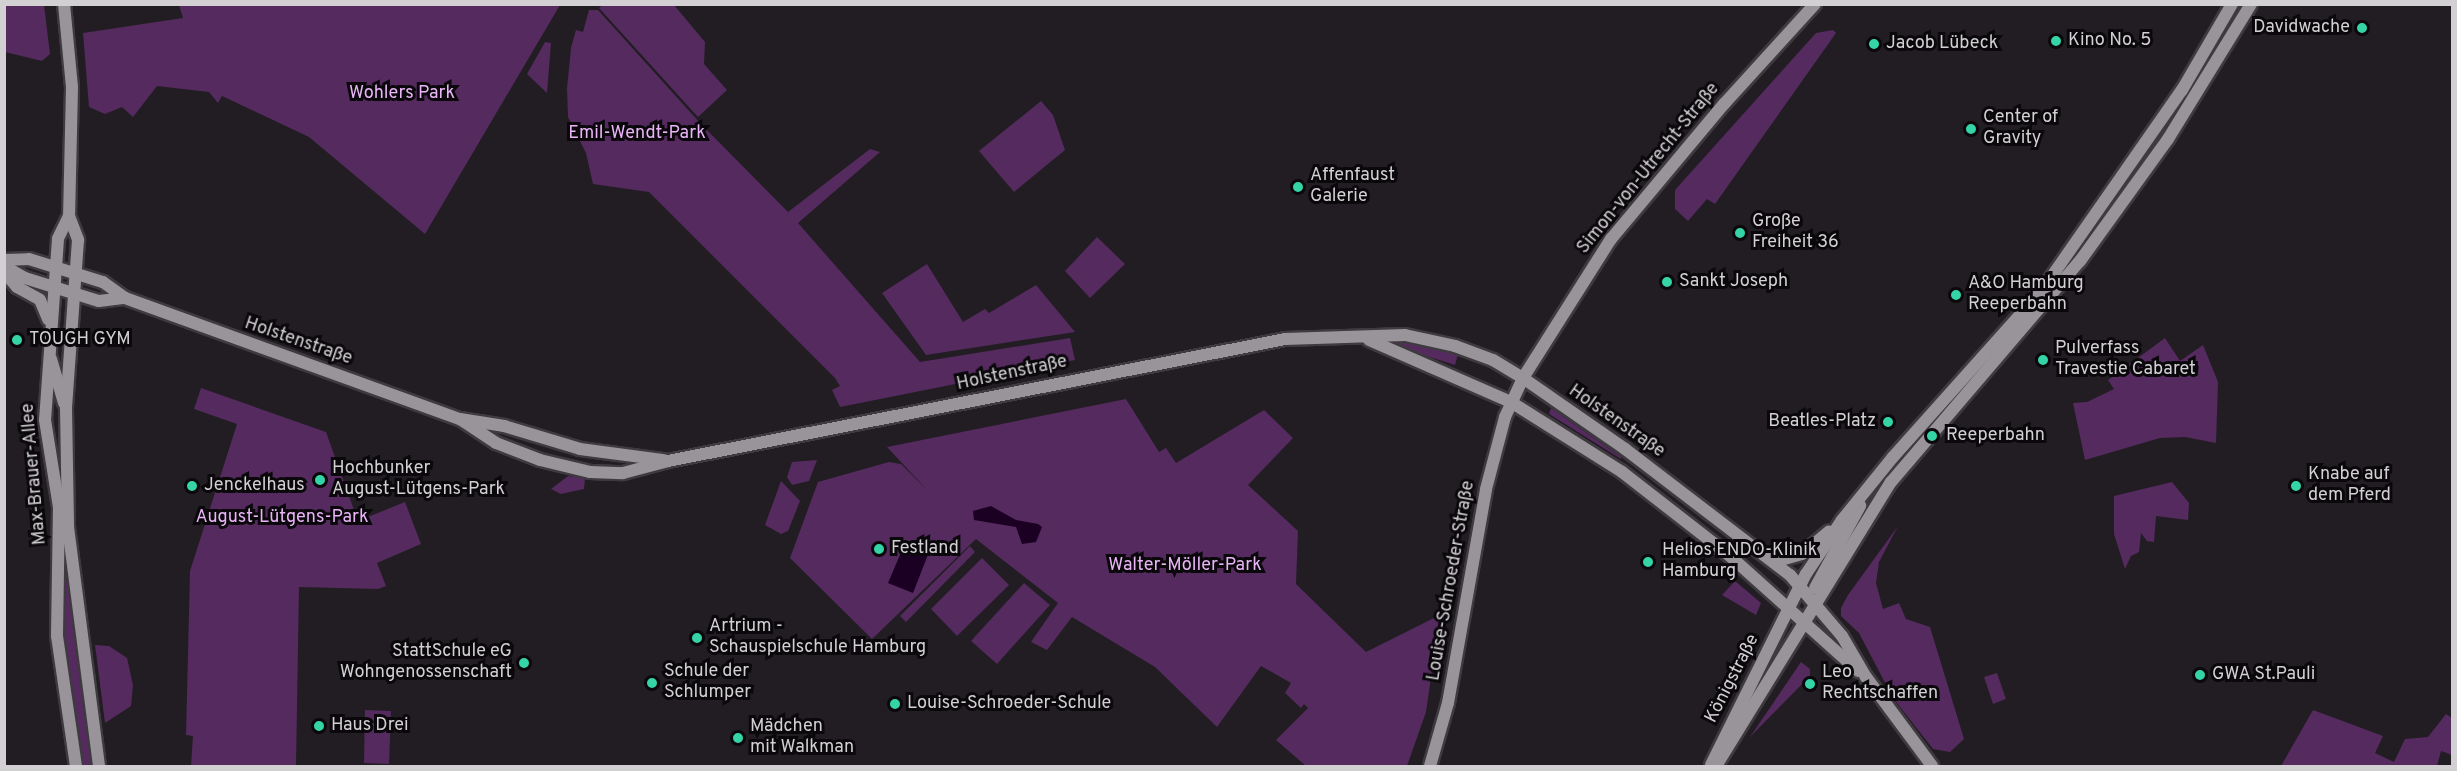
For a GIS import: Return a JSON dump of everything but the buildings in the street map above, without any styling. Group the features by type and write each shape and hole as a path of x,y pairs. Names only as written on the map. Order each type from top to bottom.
{"main road":[{"name":"Max-Brauer-Allee","path":"64,4 72,87 69,216 78,240 76,294 66,409 70,557 99,766"},
{"name":"Simon-von-Utrecht-Straße","path":"1511,402 1523,378 1611,239 1724,105 1815,4"},
{"path":"1788,608 1800,585 1871,484 2043,289 2182,90 2232,4"},
{"path":"1812,600 1908,460 1973,390 2093,244 2193,102 2251,4"},
{"name":"Max-Brauer-Allee","path":"69,216 58,239 49,326 45,420 59,507 57,636 76,766"},
{"name":"Holstenstraße","path":"4,260 29,259 105,282 125,298 460,418 504,426 570,447 668,460"},
{"name":"Holstenstraße","path":"4,266 53,287 99,301 125,298"},
{"path":"4,272 17,287 34,295 43,304 49,326"},
{"name":"Holstenstraße","path":"460,418 506,447 578,470 623,473 668,460 1285,339 1405,335 1455,346 1493,360 1523,378 1774,562 1800,585 1842,636 1866,677"},
{"name":"Holstenstraße","path":"1366,338 1511,402 1644,488 1788,608 1866,677"},
{"path":"48,352 66,409"},
{"name":"Louise-Schroeder-Straße","path":"1430,766 1448,703 1484,499 1511,402"},
{"path":"1848,519 1858,531"},
{"path":"1774,562 1802,554 1848,519"},
{"path":"1804,622 1848,519"},
{"name":"Königstraße","path":"1711,766 1788,608"},
{"name":"Königstraße","path":"1716,766 1804,622"},
{"path":"1866,677 1932,766"}],"green space":[{"path":"5,4 44,5 50,54 42,61 5,52"},
{"path":"604,4 674,5 705,42 704,64 727,90 698,117 599,8"},
{"name":"Wohlers Park","path":"179,5 560,5 425,234 309,137 222,96 218,103 209,92 157,86 133,117 122,107 105,114 89,107 83,33 183,18"},
{"name":"Emil-Wendt-Park","path":"589,10 598,10 700,123 788,212 870,149 880,152 798,223 920,362 1070,338 1075,360 840,407 832,390 840,386 835,378 649,192 593,184 586,153 568,117 567,88 571,48 576,30 583,32"},
{"path":"1833,30 1836,33 1715,204 1707,199 1688,221 1675,209 1675,190 1816,33"},
{"path":"545,42 551,43 547,93 527,74"},
{"path":"1041,101 1053,115 1065,150 1014,192 979,151"},
{"path":"1097,237 1125,264 1090,298 1065,271"},
{"path":"927,264 963,322 985,309 989,313 1036,285 1075,332 926,355 882,293"},
{"path":"2165,338 2180,361 2203,345 2218,382 2216,443 2185,437 2160,438 2085,460 2073,403 2087,402 2114,389 2108,380"},
{"path":"1393,341 1458,354 1455,365 1392,345"},
{"name":"August-Lütgens-Park","path":"201,388 326,432 358,521 405,502 421,544 377,563 386,586 378,589 299,587 296,766 191,766 193,736 186,735 190,571 237,424 194,409"},
{"name":"Walter-Möller-Park","path":"1126,399 1159,452 1166,448 1176,463 1264,410 1293,438 1248,485 1298,531 1296,584 1366,652 1440,615 1426,712 1407,766 1306,766 1276,740 1308,708 1304,704 1301,708 1285,693 1291,683 1261,666 1217,727 1155,667 1072,617 1047,650 1031,642 1058,603 976,539 872,639 790,558 818,482 889,462 901,464 927,490 887,447"},
{"path":"1551,408 1621,457 1621,459 1549,414"},
{"path":"817,460 809,481 792,485 787,477 792,462"},
{"path":"568,476 585,478 584,489 561,494 551,489"},
{"path":"781,481 800,501 788,531 781,534 765,525"},
{"path":"2172,482 2189,503 2188,520 2156,516 2154,542 2147,541 2141,533 2139,552 2131,556 2125,569 2114,534 2114,496"},
{"path":"1898,526 1879,562 1876,583 1883,609 1899,603 1906,619 1930,627 1964,739 1950,752 1933,749 1893,698 1859,633 1841,616 1841,608 1848,595"},
{"path":"970,546 975,552 906,622 900,616"},
{"path":"982,558 1009,585 957,636 931,609"},
{"path":"66,580 68,580 95,766 82,766 64,637"},
{"path":"1735,581 1761,603 1756,615 1722,595"},
{"path":"1024,583 1050,605 997,664 971,641"},
{"path":"95,645 109,646 127,658 133,685 131,706 105,723"},
{"path":"1801,662 1810,669 1810,676 1750,737"},
{"path":"1997,673 2006,699 1993,704 1984,677"},
{"path":"365,710 391,711 389,764 364,763"},
{"path":"2313,710 2383,736 2375,753 2394,762 2405,739 2428,737 2446,714 2452,718 2452,755 2441,751 2437,766 2281,766"}],"shaded area":[{"path":"991,506 1016,520 1038,524 1042,527 1036,542 1022,544 1016,527 974,520 973,511"},
{"path":"905,543 929,552 913,593 888,583"}],"place":[{"name":"Davidwache","path":"2362,28"},
{"name":"Kino No. 5","path":"2056,41"},
{"name":"Jacob Lübeck","path":"1874,44"},
{"name":"Center of Gravity","path":"1971,129"},
{"name":"Affenfaust Galerie","path":"1298,187"},
{"name":"Große Freiheit 36","path":"1740,233"},
{"name":"Sankt Joseph","path":"1667,282"},
{"name":"A&O Hamburg Reeperbahn","path":"1956,295"},
{"name":"TOUGH GYM","path":"17,340"},
{"name":"Pulverfass Travestie Cabaret","path":"2043,360"},
{"name":"Beatles-Platz","path":"1888,422"},
{"name":"Reeperbahn","path":"1932,436"},
{"name":"Hochbunker August-Lütgens-Park","path":"320,480"},
{"name":"Jenckelhaus","path":"192,486"},
{"name":"Knabe auf dem Pferd","path":"2296,486"},
{"name":"Festland","path":"879,549"},
{"name":"Helios ENDO-Klinik Hamburg","path":"1648,562"},
{"name":"Artrium - Schauspielschule Hamburg","path":"697,638"},
{"name":"StattSchule eG Wohngenossenschaft","path":"524,663"},
{"name":"GWA St.Pauli","path":"2200,675"},
{"name":"Schule der Schlumper","path":"652,683"},
{"name":"Leo Rechtschaffen","path":"1810,684"},
{"name":"Louise-Schroeder-Schule","path":"895,704"},
{"name":"Haus Drei","path":"319,726"},
{"name":"Mädchen mit Walkman","path":"738,738"}]}
